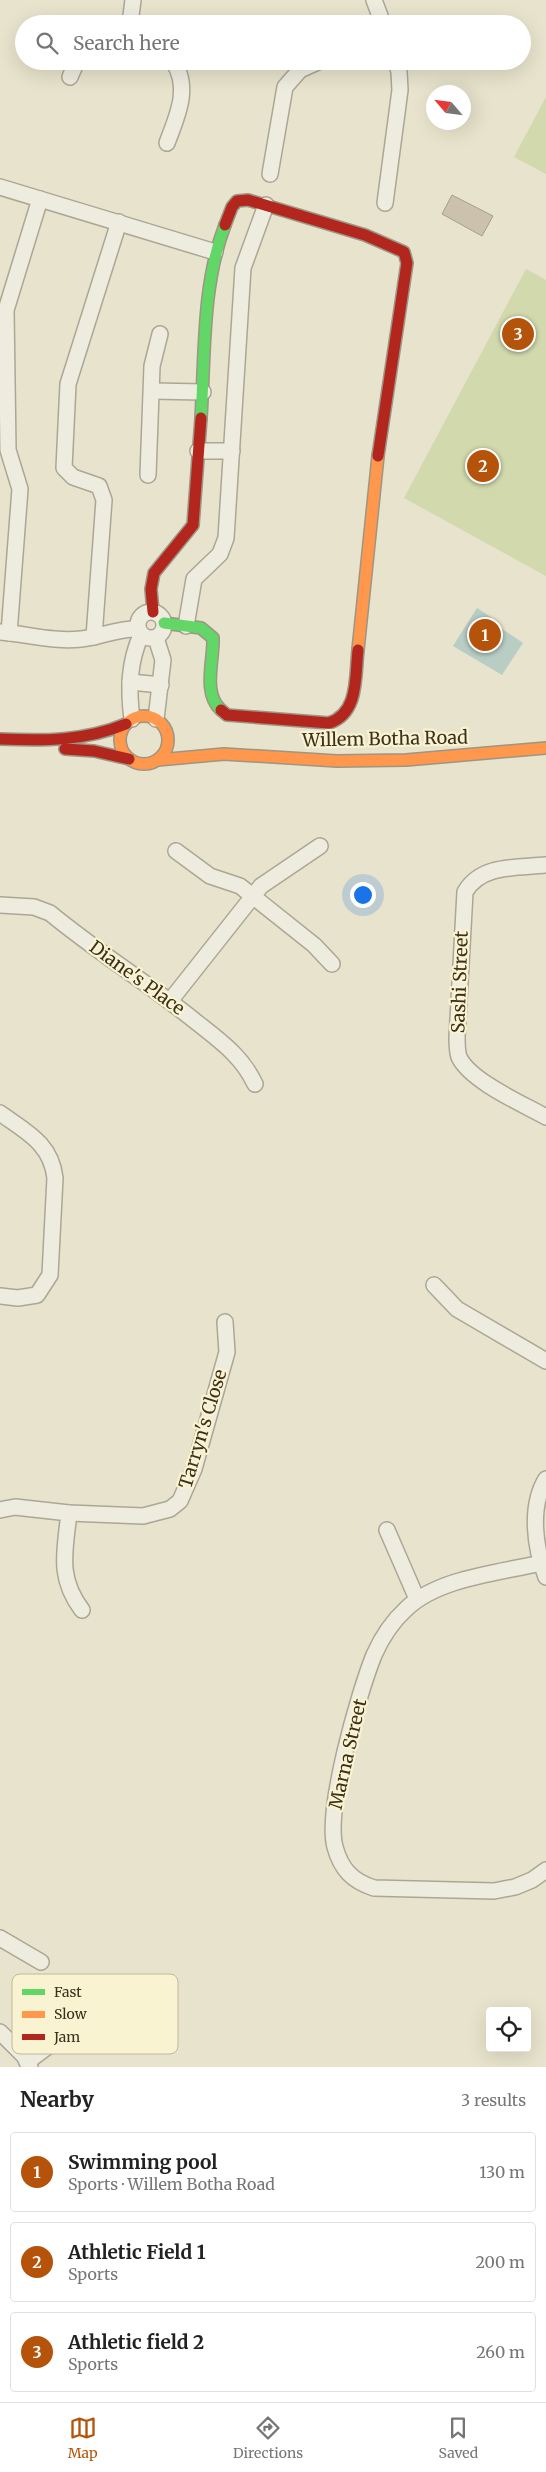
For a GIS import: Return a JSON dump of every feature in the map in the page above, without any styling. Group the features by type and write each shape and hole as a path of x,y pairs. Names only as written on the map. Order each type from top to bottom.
{"street":[{"path":"131,15 133,0"},
{"path":"374,0 380,15"},
{"path":"70,77 73,70"},
{"path":"167,143 181,104 182,88 178,70"},
{"path":"270,174 285,87 300,70"},
{"path":"385,204 400,90 398,70"},
{"path":"0,187 215,252"},
{"path":"40,198 9,297 5,317 8,450 20,489 5,633 53,640 82,640 127,628 145,634 161,634 164,623 162,617 153,612 143,615 138,623 145,634 163,660 156,719"},
{"path":"153,612 152,582 154,573 160,564 187,538 193,525 211,276 215,252 232,207 237,201 248,200 396,246 406,255 407,263 378,443 377,476 353,703 344,717 329,722 227,715 216,708 210,698 213,638 201,628 164,623"},
{"path":"186,626 194,579 220,554 225,545 243,268 266,205"},
{"path":"94,636 104,500 99,486 73,477 64,468 67,390 119,222"},
{"path":"148,474 152,366 160,334"},
{"path":"152,391 203,392"},
{"path":"198,451 232,451"},
{"path":"129,759 120,746 120,738 129,721 133,654 145,634"},
{"path":"130,682 161,685"},
{"path":"0,739 39,741 97,735 129,721 149,716 156,719 167,732 179,737"},
{"path":"39,741 60,748 94,751 143,764 158,760 167,747 167,732"},
{"name":"Willem Botha Road","path":"192,744 224,754"},
{"name":"Willem Botha Road","path":"158,760 224,754 338,761 406,760 546,748"},
{"path":"170,1001 257,891 320,846"},
{"path":"176,851 210,876 257,891 332,964"},
{"name":"Sashi Street","path":"546,865 488,871 472,882 465,892 457,1037 460,1058 468,1069 479,1078 546,1117"},
{"name":"Diane's Place","path":"0,905 43,909 170,1001 235,1054 247,1068 255,1084"},
{"path":"0,1113 41,1143 54,1165 55,1178 50,1275 37,1295 18,1298 0,1296"},
{"path":"434,1285 457,1309 546,1361"},
{"name":"Tarryn's Close","path":"0,1510 15,1506 69,1514 143,1516 170,1509 180,1501 187,1490 194,1470 227,1352 225,1322"},
{"path":"543,1570 535,1531 539,1493 546,1479"},
{"path":"69,1514 63,1564 67,1585 82,1610"},
{"path":"387,1530 417,1599"},
{"name":"Marna Street","path":"543,1570 458,1582 417,1599 392,1624 374,1654 346,1745 332,1834 338,1858 346,1873 358,1883 374,1888 494,1891 515,1887 532,1880 546,1870"},
{"path":"0,1938 41,1962"},
{"path":"0,2032 12,2046"},
{"path":"19,2054 28,2064 40,2054"}],"green space":[{"path":"546,97 546,174 514,157"},
{"path":"526,269 546,280 546,576 404,498"}],"shaded area":[{"path":"477,608 497,621 498,626 523,643 502,675 453,646"}],"building":[{"path":"452,195 493,216 482,236 442,214"}],"traffic: fast":[{"path":"201,418 208,296 212,271 225,225"},
{"path":"164,623 201,628 213,638 210,686 215,703 221,710"}],"traffic: slow":[{"path":"358,650 378,456"},
{"path":"139,716 149,716 161,723 168,735 168,740 168,745 161,757 149,764 139,764 131,760 124,753 120,745 120,735 124,727 131,720 139,716"},
{"path":"158,760 224,754 337,761 406,760 546,748"}],"traffic: jam":[{"path":"225,225 232,207 237,201 248,200 365,235 404,252 407,263 378,456"},
{"path":"153,612 151,589 154,573 193,525 201,418"},
{"path":"221,710 227,715 329,723 339,718 351,703 354,693 358,650"},
{"path":"0,739 64,739 95,734 126,724"},
{"path":"65,749 94,751 129,759"}],"place":[{"name":"Athletic field 2","path":"518,334"},
{"name":"Athletic Field 1","path":"483,466"},
{"name":"Swimming pool","path":"485,635"}]}
